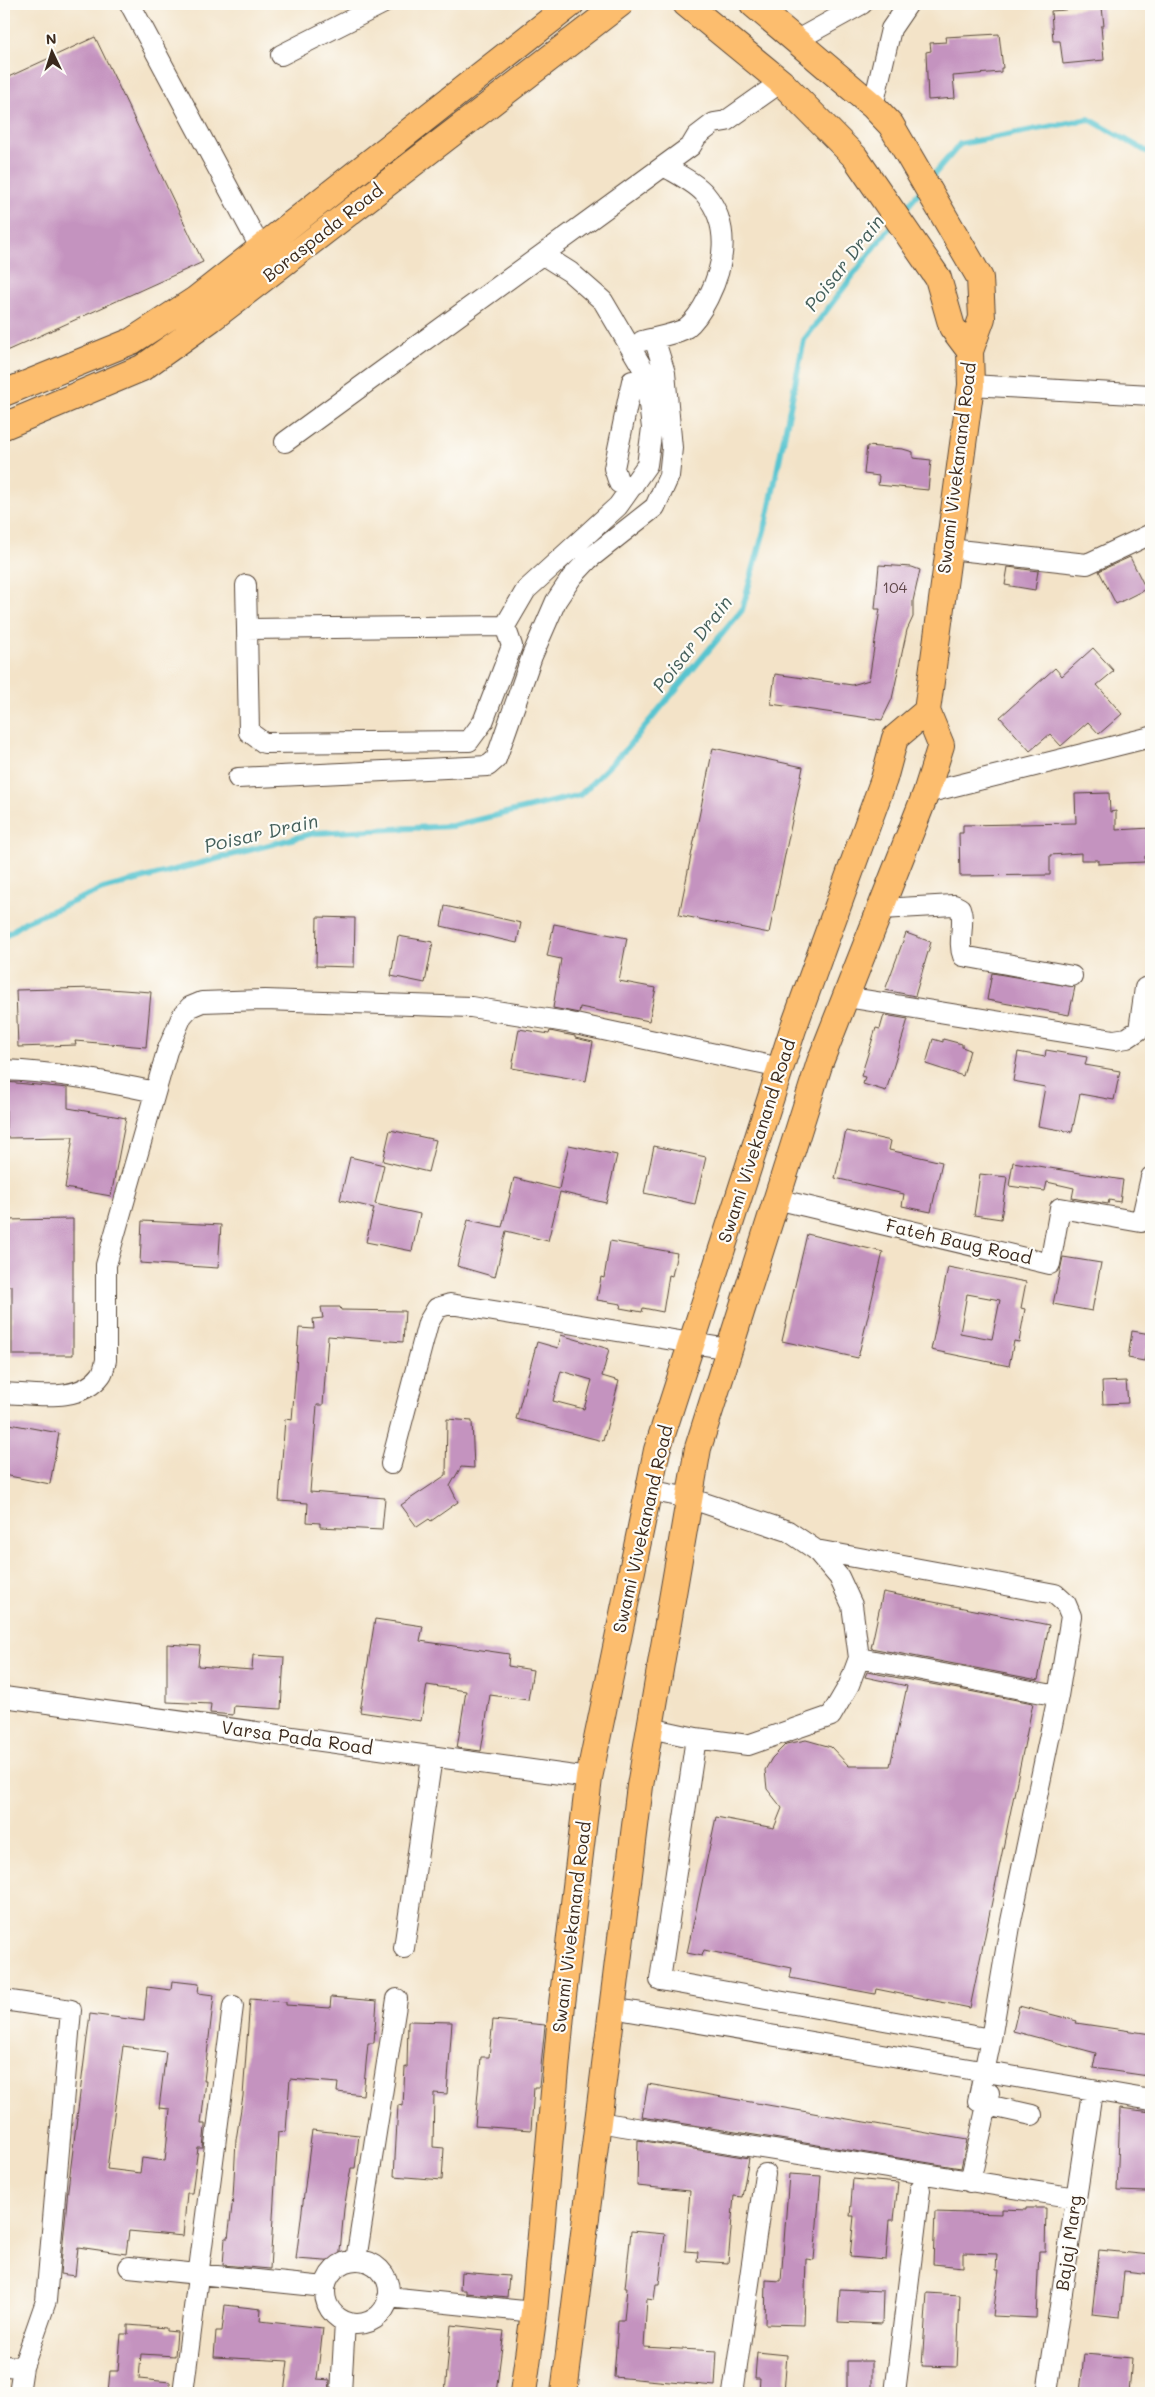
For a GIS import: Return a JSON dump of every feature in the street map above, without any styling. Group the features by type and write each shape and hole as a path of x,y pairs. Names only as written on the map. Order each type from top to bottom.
{"main road":[{"name":"Boraspada Road","path":"4,393 132,341 195,300 571,4"},
{"name":"Boraspada Road","path":"4,426 142,368 218,313 620,4"},
{"name":"Swami Vivekanand Road","path":"564,2393 640,1786 698,1448 820,1062 926,793 941,745 927,711 970,384 970,352 952,327 938,278 855,156 781,82 686,4"},
{"path":"754,4 873,106 891,125 980,278 982,318 970,352"},
{"name":"Swami Vivekanand Road","path":"523,2393 534,2312 562,2004 589,1778 657,1450 780,1068 884,779 895,738 927,711"}],"street":[{"path":"130,4 261,249"},
{"path":"281,55 382,4"},
{"path":"797,40 862,4"},
{"path":"873,106 891,29 908,4"},
{"path":"286,442 691,146 697,136 714,123 726,121 781,82"},
{"path":"628,345 685,328 703,308 718,278 724,251 722,229 714,208 704,193 664,166"},
{"path":"504,626 526,590 618,506 633,486 647,465 652,428 645,372 602,301 570,272 543,255"},
{"path":"238,778 488,766 496,759 532,656 556,601 572,577 589,559 656,507 670,476 672,448 666,373 654,338"},
{"path":"632,381 614,468 619,483 633,486"},
{"path":"970,384 1151,395"},
{"path":"949,549 1087,564 1151,534"},
{"path":"246,585 248,732 264,743 469,741 483,722 512,646 504,626"},
{"path":"247,629 504,626"},
{"path":"926,793 1151,737"},
{"path":"881,909 954,905 960,908 962,914 960,950 963,956 1072,976"},
{"path":"846,996 1114,1040 1127,1038 1139,1030 1145,988"},
{"path":"4,1393 66,1394 83,1390 101,1374 106,1360 106,1265 167,1050 182,1016 190,1007 202,1002 265,1000 471,1007 566,1022 780,1068"},
{"path":"4,1070 46,1072 85,1077 155,1092"},
{"name":"Fateh Baug Road","path":"776,1199 1050,1264 1060,1208 1141,1222 1151,1177"},
{"path":"391,1464 428,1322 437,1308 450,1304 729,1349"},
{"path":"648,1490 689,1498 788,1531 816,1550 839,1576 852,1605 859,1658 849,1684 831,1716 748,1745 696,1738 650,1728"},
{"path":"816,1550 1056,1594 1066,1604 1071,1616 1058,1696 1010,1926 991,2039 987,2105 970,2182"},
{"path":"859,1658 1058,1696"},
{"name":"Varsa Pada Road","path":"4,1697 589,1778"},
{"path":"696,1738 660,1980 991,2039"},
{"path":"404,1948 432,1757"},
{"path":"356,2260 397,1999"},
{"path":"4,2000 71,2010 46,2301 14,2366 19,2393"},
{"path":"183,2393 233,2006"},
{"path":"612,2008 989,2071 1092,2092 1151,2100"},
{"name":"Bajaj Marg","path":"1047,2393 1092,2092"},
{"path":"987,2105 1032,2115"},
{"path":"598,2122 1076,2198"},
{"path":"733,2393 765,2174"},
{"path":"895,2393 920,2190"},
{"path":"356,2260 367,2262 383,2274 387,2283 388,2297 382,2312 375,2318 361,2323 345,2322 336,2317 329,2308 325,2298 325,2287 329,2276 336,2268 346,2262 356,2260"},
{"path":"129,2267 325,2287"},
{"path":"388,2297 534,2312"},
{"path":"341,2393 345,2322"}],"building":[{"path":"1102,7 1104,26 1101,26 1104,60 1063,64 1060,41 1053,41 1051,11"},
{"path":"999,34 1003,68 1001,68 1001,72 953,76 955,98 928,100 926,52 931,51 930,43 946,42 945,37"},
{"path":"95,37 203,262 4,352 4,79"},
{"path":"867,446 903,449 913,452 913,458 931,460 928,490 878,485 879,476 864,474"},
{"path":"1130,557 1146,589 1116,604 1099,571"},
{"path":"879,565 912,567 920,570 913,601 913,617 907,630 892,699 882,720 771,704 775,674 852,685 869,680 880,609 875,609"},
{"path":"1008,567 1038,571 1035,590 1005,585"},
{"path":"1093,648 1114,671 1097,685 1122,714 1099,734 1088,722 1061,746 1050,734 1030,751 1000,717 1055,668 1062,676"},
{"path":"713,748 803,767 769,933 679,915"},
{"path":"1109,793 1110,812 1116,811 1116,830 1151,828 1151,856 1145,856 1145,862 1098,864 1098,860 1081,860 1081,853 1050,855 1050,875 960,876 959,833 963,833 963,825 1076,823 1075,794"},
{"path":"445,906 521,923 517,943 441,926"},
{"path":"317,917 355,918 354,967 316,966"},
{"path":"554,924 627,938 619,981 656,988 649,1021 580,1007 579,1013 553,1008 561,959 547,956"},
{"path":"906,933 931,942 915,996 885,990"},
{"path":"398,936 433,942 425,983 391,976"},
{"path":"992,973 1075,987 1069,1015 987,1000"},
{"path":"95,988 151,992 146,1047 75,1041 76,1045 18,1047 16,990"},
{"path":"884,1015 908,1019 886,1091 863,1084 865,1077 861,1076 876,1028 880,1029"},
{"path":"519,1029 549,1034 550,1031 593,1042 586,1081 512,1068"},
{"path":"933,1039 943,1042 943,1039 962,1044 962,1047 970,1050 963,1076 926,1064"},
{"path":"1046,1050 1087,1057 1085,1065 1120,1071 1114,1100 1080,1094 1072,1132 1038,1126 1045,1087 1013,1081 1018,1052 1045,1057"},
{"path":"6,1082 68,1088 68,1108 126,1118 111,1196 65,1188 73,1137 6,1138"},
{"path":"390,1130 436,1140 428,1172 383,1161"},
{"path":"846,1131 891,1141 889,1150 942,1162 931,1212 902,1206 904,1194 835,1178"},
{"path":"569,1145 617,1155 606,1203 560,1192 548,1241 506,1231 495,1277 457,1266 468,1220 502,1227 514,1178 559,1189"},
{"path":"654,1146 706,1157 695,1204 644,1193"},
{"path":"350,1157 384,1165 375,1204 420,1214 412,1251 366,1242 374,1208 340,1200"},
{"path":"1013,1162 1123,1180 1120,1202 1109,1200 1108,1204 1072,1198 1074,1188 1047,1182 1045,1191 1009,1186"},
{"path":"980,1174 1007,1177 1001,1219 974,1215"},
{"path":"73,1219 73,1355 12,1355 12,1286 4,1286 4,1220"},
{"path":"142,1221 221,1225 218,1268 140,1263"},
{"path":"807,1234 883,1252 858,1358 782,1341"},
{"path":"610,1241 677,1253 672,1276 669,1275 663,1312 643,1308 642,1312 620,1308 621,1304 597,1300 601,1277 604,1278"},
{"path":"1063,1257 1101,1263 1092,1311 1053,1304"},
{"path":"948,1267 1026,1282 1021,1308 1025,1309 1019,1342 1014,1341 1009,1366 931,1350","holes":["967,1294 1000,1300 992,1339 960,1333"]},
{"path":"321,1307 340,1307 341,1310 405,1311 403,1342 328,1336 323,1405 317,1405 310,1492 385,1498 382,1530 320,1527 320,1523 307,1522 308,1503 279,1501 285,1419 292,1420 299,1328 314,1329 313,1319 323,1318"},
{"path":"1132,1331 1151,1334 1151,1350 1146,1349 1144,1361 1128,1358"},
{"path":"561,1335 609,1349 602,1376 619,1381 603,1441 516,1419 537,1342 558,1348","holes":["561,1371 592,1380 584,1409 553,1401"]},
{"path":"1126,1381 1128,1403 1103,1404 1102,1382"},
{"path":"447,1419 472,1421 474,1468 461,1467 450,1486 458,1502 431,1521 429,1519 417,1527 401,1505 446,1475"},
{"path":"4,1423 59,1433 50,1484 4,1475"},
{"path":"883,1592 1049,1625 1038,1680 871,1648"},
{"path":"375,1619 423,1626 420,1641 509,1654 508,1666 533,1670 528,1700 490,1695 481,1751 457,1748 466,1691 427,1685 421,1721 360,1712"},
{"path":"167,1644 200,1646 198,1666 252,1670 253,1655 284,1657 281,1709 234,1706 233,1715 210,1713 211,1704 167,1702"},
{"path":"867,1672 1033,1703 970,2008 876,1989 875,1994 790,1978 792,1968 704,1950 702,1956 687,1953 716,1817 774,1828 782,1808 767,1789 765,1770 772,1758 786,1744 806,1740 831,1747 849,1766 890,1766 907,1686 865,1677"},
{"path":"172,1981 199,1984 198,1993 214,1995 204,2081 206,2081 201,2124 205,2124 203,2148 198,2148 192,2193 187,2193 183,2236 129,2231 126,2254 78,2247 75,2276 60,2274 68,2189 90,2014 144,2021 147,1987 171,1990","holes":["123,2046 166,2052 159,2108 170,2109 165,2161 142,2158 140,2173 107,2169"]},
{"path":"331,1997 377,2001 374,2043 368,2043 363,2095 337,2092 338,2083 290,2079 286,2131 278,2132 270,2269 223,2265 225,2238 228,2238 233,2198 236,2140 243,2096 250,1999 286,2002 286,2005 330,2008"},
{"path":"1019,2006 1077,2021 1076,2023 1151,2034 1148,2076 1093,2068 1096,2053 1013,2031"},
{"path":"493,2020 545,2025 539,2087 534,2087 531,2130 475,2126 481,2057 489,2057"},
{"path":"408,2021 452,2022 447,2094 434,2093 433,2147 444,2148 442,2180 394,2176 398,2105 403,2106 405,2067 407,2068"},
{"path":"648,2084 967,2140 961,2168 642,2117"},
{"path":"1120,2108 1151,2112 1147,2192 1117,2191"},
{"path":"312,2130 359,2135 355,2168 351,2168 344,2209 339,2262 296,2259"},
{"path":"638,2140 749,2158 742,2197 734,2196 728,2263 697,2261 698,2252 685,2251 690,2191 637,2186"},
{"path":"789,2174 821,2176 814,2260 806,2259 804,2325 765,2324 766,2280 781,2281"},
{"path":"853,2179 898,2183 894,2220 889,2220 886,2260 850,2257 854,2216 850,2216"},
{"path":"1026,2208 1046,2208 1045,2251 1039,2251 1036,2318 993,2316 999,2270 996,2270 997,2254 963,2253 963,2267 933,2264 935,2212 1002,2214 1002,2209 1026,2210"},
{"path":"631,2231 665,2234 659,2284 656,2284 654,2300 647,2299 644,2347 717,2351 715,2386 614,2377 618,2320 624,2320 627,2288 625,2288"},
{"path":"1099,2250 1151,2255 1151,2274 1124,2271 1120,2317 1092,2314"},
{"path":"461,2272 509,2276 507,2297 466,2293 466,2290 460,2290"},
{"path":"840,2289 883,2291 882,2324 838,2322"},
{"path":"927,2293 960,2295 957,2367 922,2366"},
{"path":"225,2305 261,2309 260,2321 323,2328 317,2379 330,2380 329,2393 284,2393 288,2361 214,2357 216,2331 222,2331"},
{"path":"128,2325 166,2328 166,2331 177,2332 175,2356 141,2354 139,2379 170,2382 170,2393 108,2393 110,2371 118,2371 121,2334 128,2334"},
{"path":"451,2325 504,2331 496,2393 445,2393"},
{"path":"757,2352 787,2355 784,2393 759,2393 760,2378 755,2378"},
{"path":"1084,2354 1132,2358 1129,2393 1080,2393"},
{"path":"847,2361 872,2361 872,2390 847,2391"}],"waterway":[{"name":"Poisar Drain","path":"930,179 960,144 1089,119 1151,154"},
{"name":"Poisar Drain","path":"901,214 922,189"},
{"name":"Poisar Drain","path":"4,937 25,922 103,889 314,833 452,826 580,795 627,748 742,610 767,520 804,340 893,223"}]}
